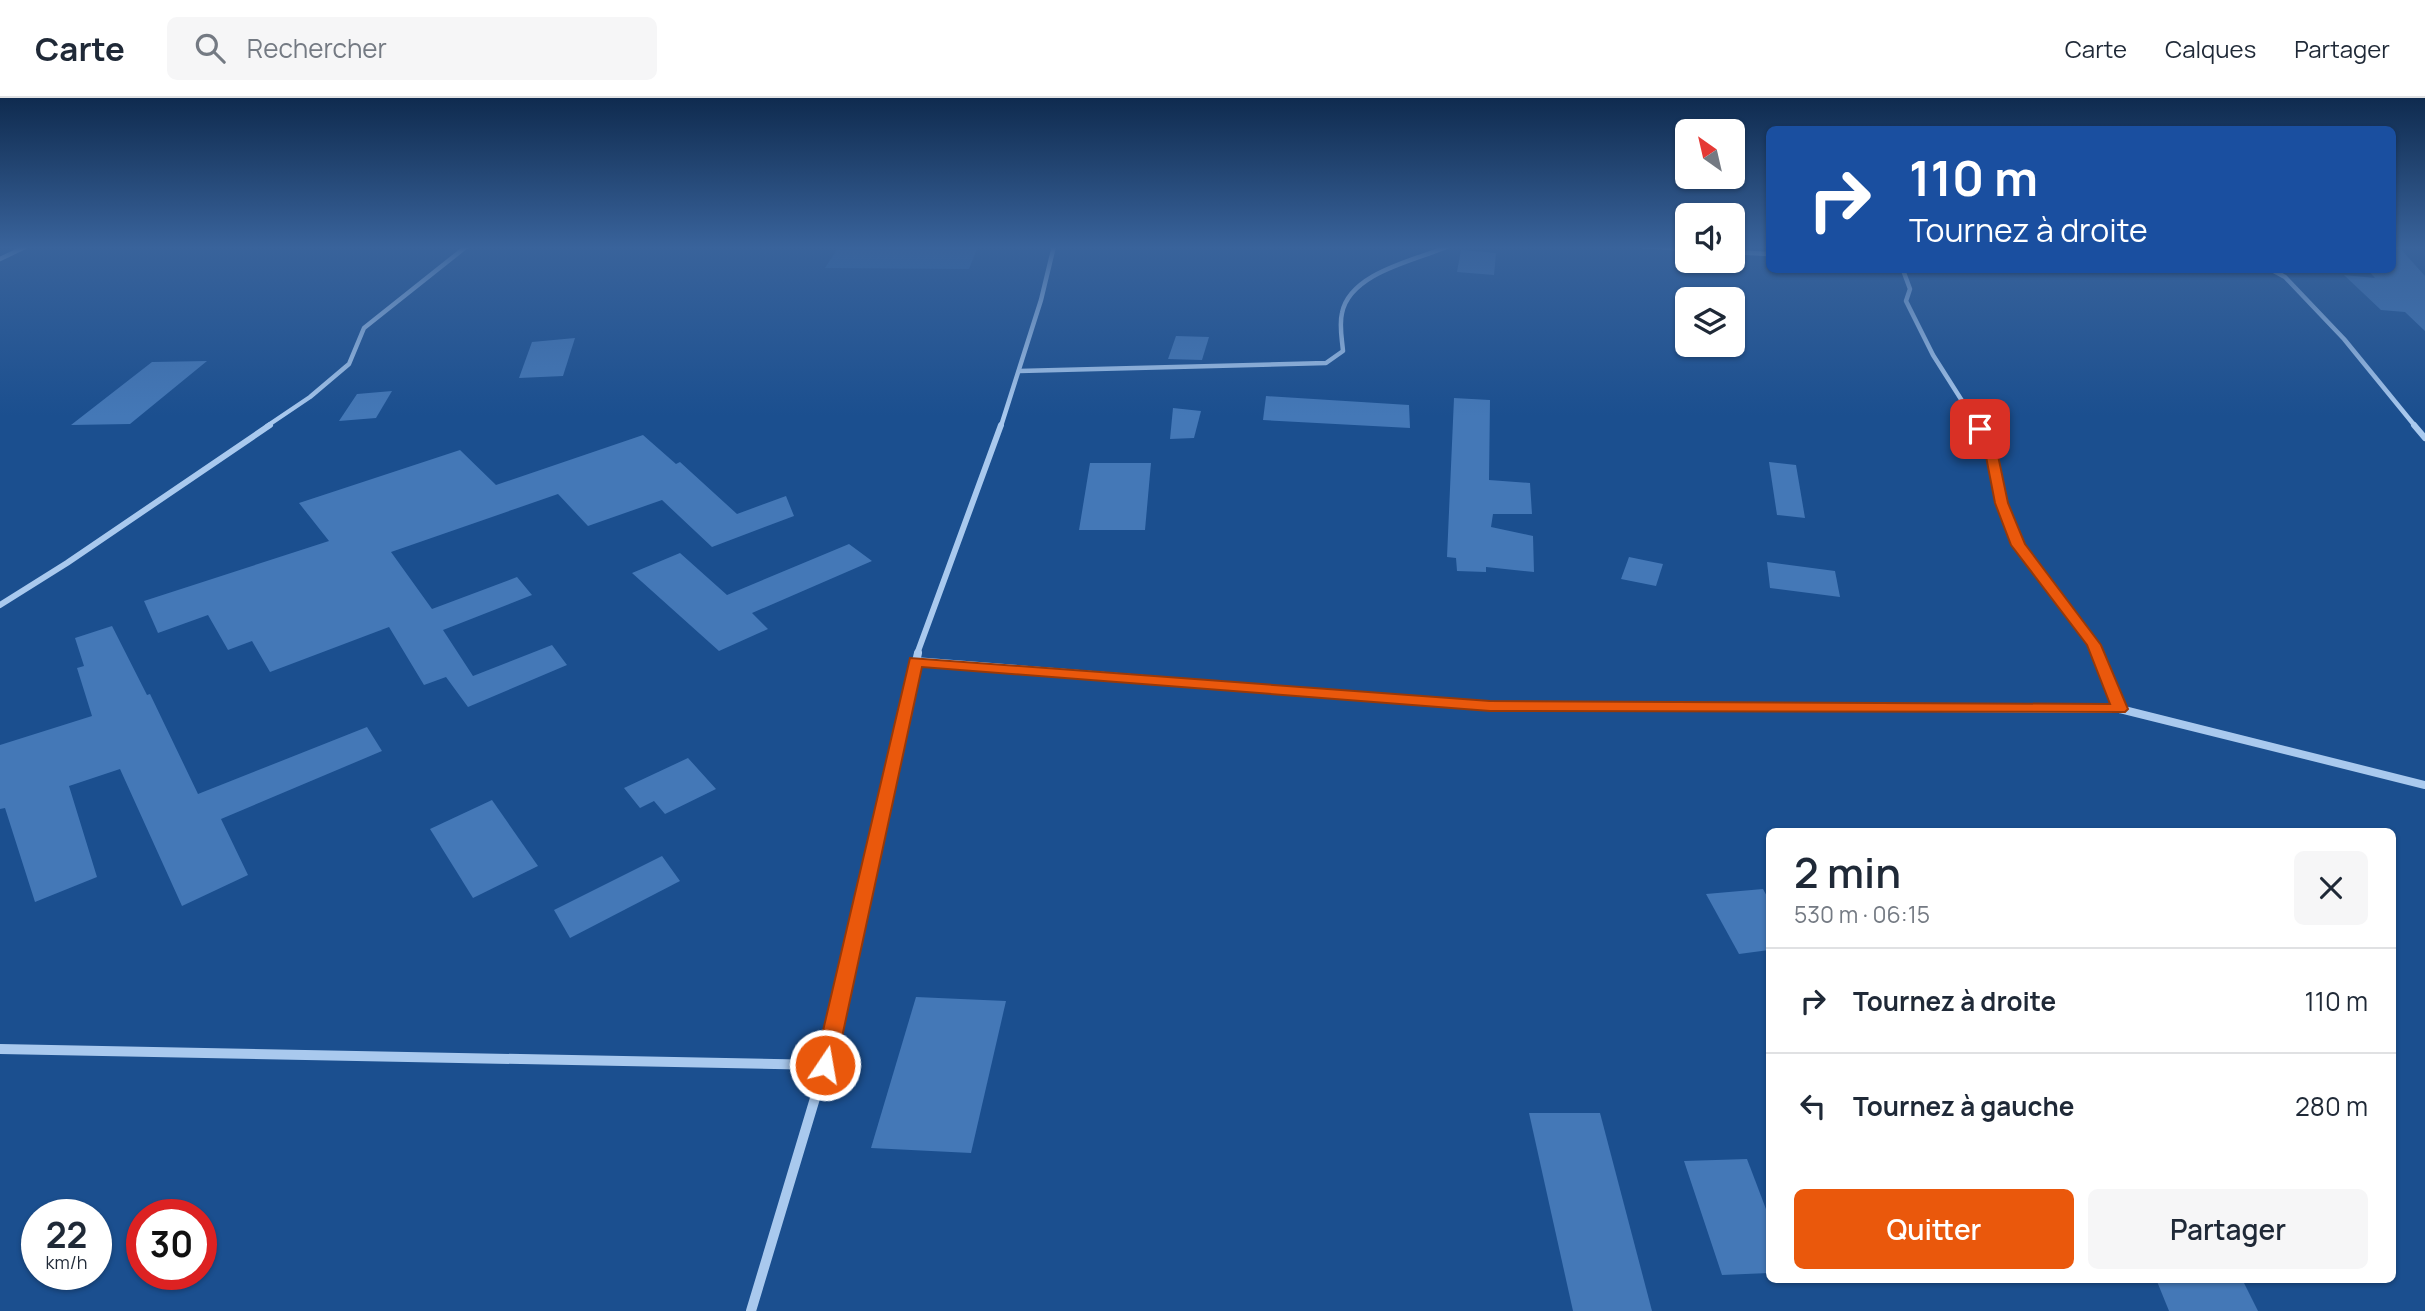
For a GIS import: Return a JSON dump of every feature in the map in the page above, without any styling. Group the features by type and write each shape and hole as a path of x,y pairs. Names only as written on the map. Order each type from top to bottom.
{"street":[{"path":"0,605 310,397 349,365 364,328 396,303"},
{"path":"751,1311 825,1065 915,662 1019,371 1040,303"},
{"path":"1019,371 1326,363 1343,351 1343,306 1345,303"},
{"path":"1907,303 1933,355 1990,446 2002,503 2018,545 2094,645 2120,709"},
{"path":"2309,303 2344,339 2425,438"},
{"path":"915,662 1490,706 2120,709 2425,785"},
{"path":"0,1049 825,1065"}],"building":[{"path":"2373,303 2425,303 2425,331 2405,312 2381,310"},
{"path":"1176,336 1209,337 1202,360 1168,359"},
{"path":"575,338 563,376 519,378 532,342"},
{"path":"207,361 130,424 71,425 152,362"},
{"path":"392,391 376,418 339,421 357,394"},
{"path":"1266,396 1409,405 1410,428 1263,420"},
{"path":"1454,398 1490,400 1489,480 1530,483 1532,514 1493,514 1491,527 1533,536 1534,572 1486,567 1486,572 1457,571 1456,558 1447,557"},
{"path":"1173,408 1201,411 1194,438 1170,439"},
{"path":"643,435 676,464 680,462 737,514 786,496 794,516 712,547 662,500 588,526 558,494 391,552 432,609 517,577 532,595 443,630 473,676 552,645 567,665 468,707 446,677 424,685 389,627 270,672 252,641 228,650 208,615 158,633 144,601 329,541 299,503 460,450 496,485"},
{"path":"1769,462 1796,465 1805,518 1777,515"},
{"path":"1090,463 1151,463 1145,530 1079,530"},
{"path":"849,544 872,561 752,613 768,629 719,651 632,573 680,553 727,595"},
{"path":"1629,557 1663,564 1656,586 1621,579"},
{"path":"1767,562 1835,571 1840,597 1770,588"},
{"path":"112,626 147,695 150,694 198,794 367,727 382,751 221,819 248,875 182,906 120,769 69,786 97,877 35,902 5,808 0,809 0,745 92,716 77,668 84,666 75,638"},
{"path":"688,758 716,789 665,814 654,801 640,808 624,788"},
{"path":"492,800 538,866 473,898 430,829"},
{"path":"662,856 680,881 570,938 554,910"},
{"path":"1763,889 1766,894 1766,950 1739,954 1706,894"},
{"path":"916,997 1006,1001 971,1153 871,1148"},
{"path":"1529,1113 1600,1113 1652,1311 1573,1311"},
{"path":"1747,1159 1766,1209 1766,1273 1722,1275 1684,1161"},
{"path":"2158,1283 2244,1283 2258,1311 2169,1311"}],"route":[{"path":"825,1065 915,662 1490,706 2120,709 2094,645 2018,545 2002,503 1990,446 1980,429"}]}
